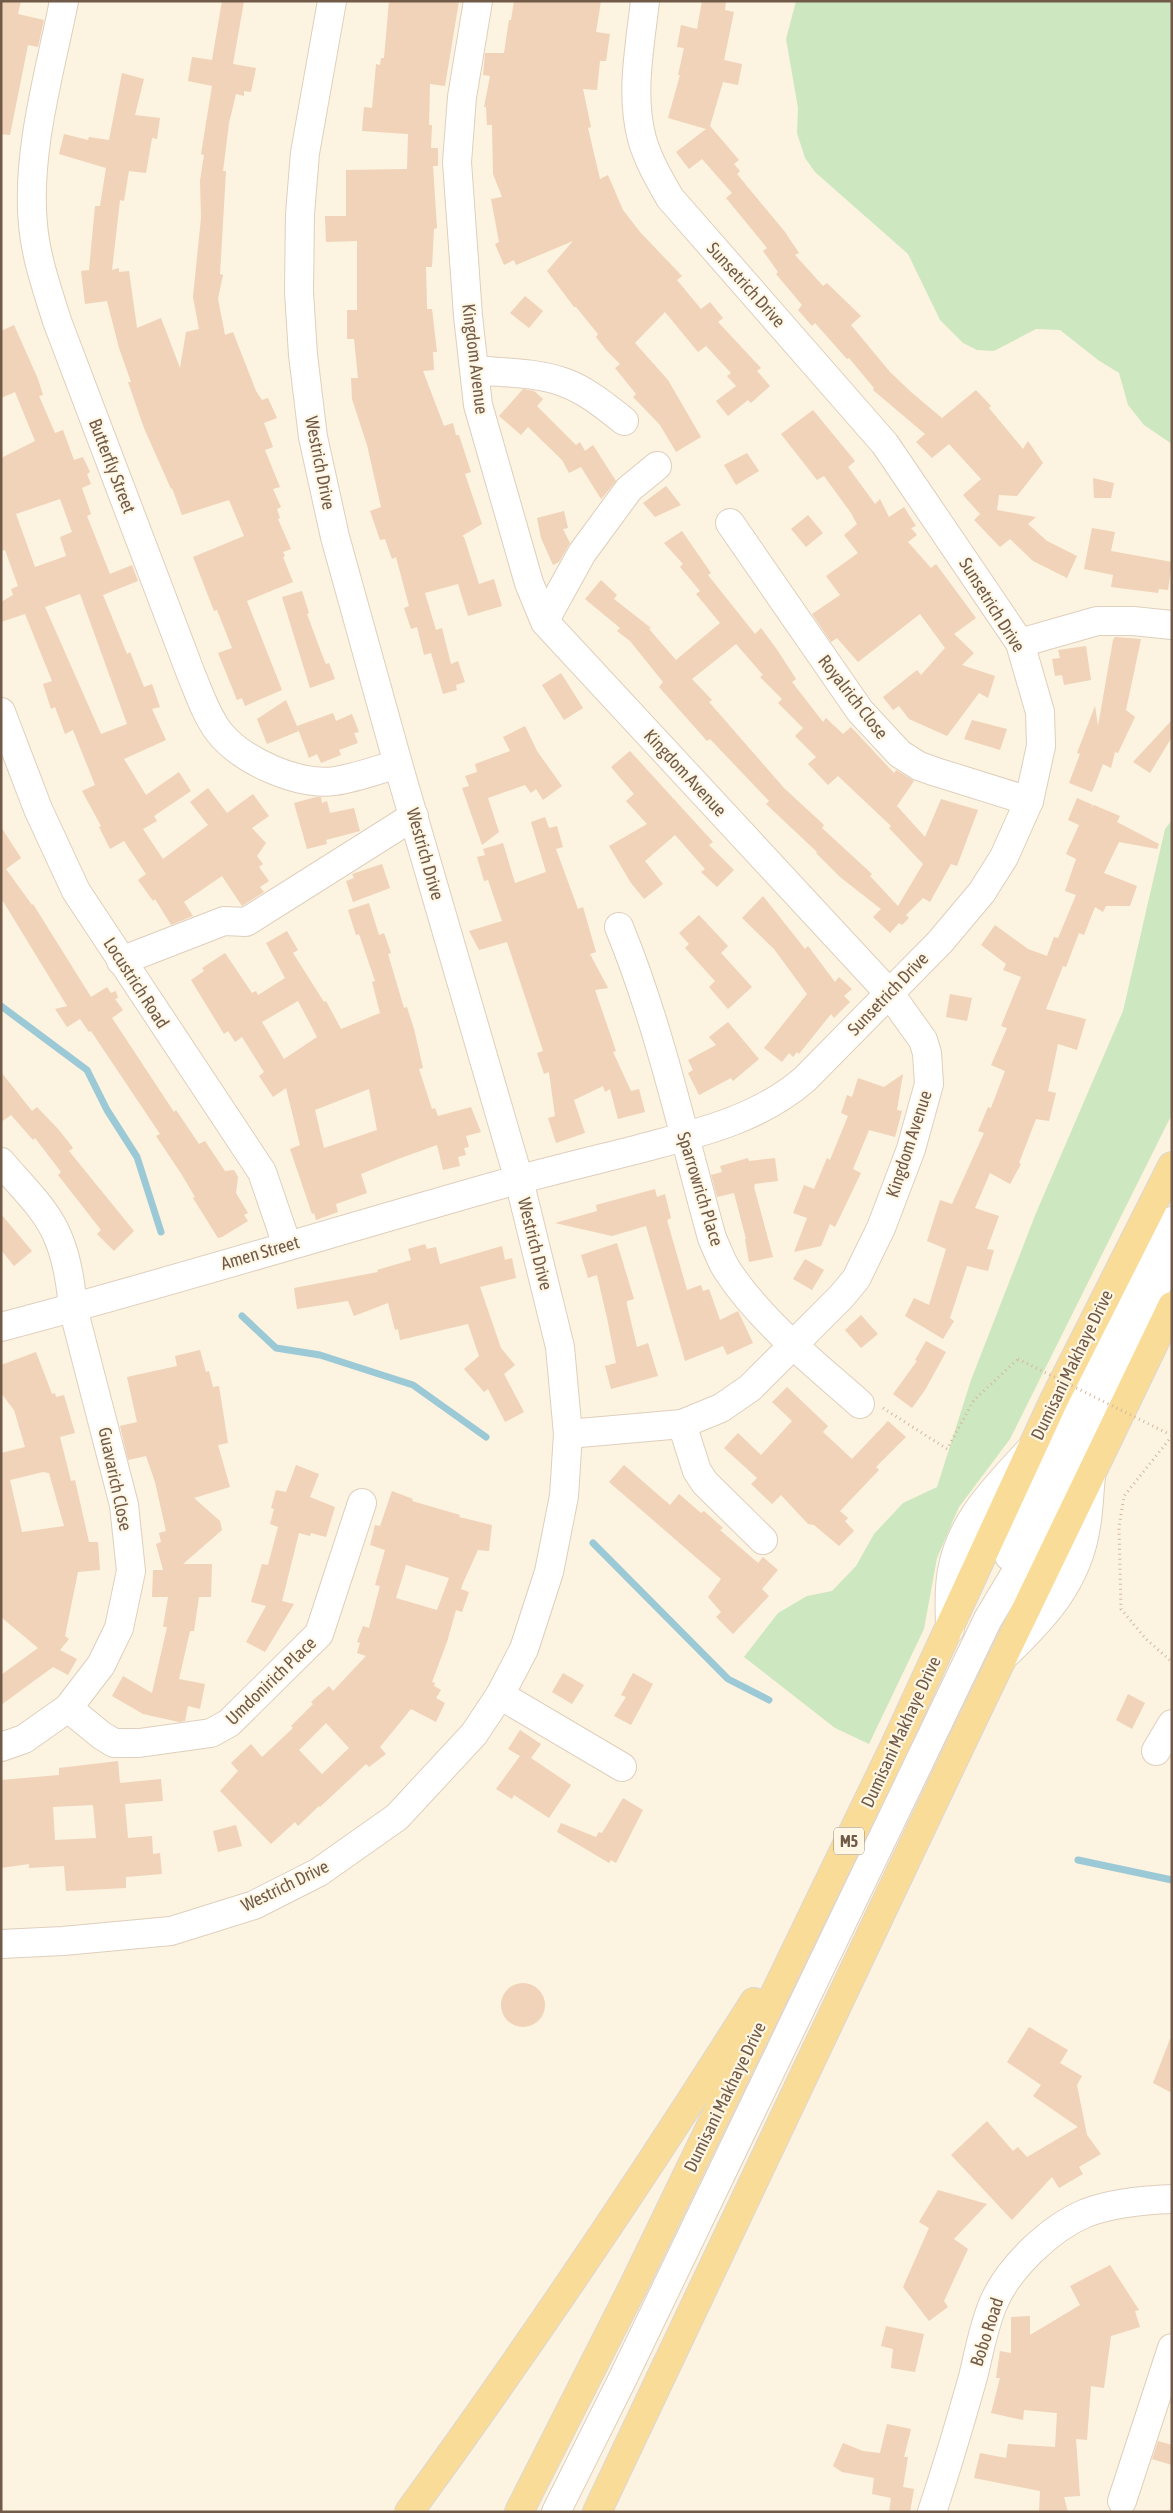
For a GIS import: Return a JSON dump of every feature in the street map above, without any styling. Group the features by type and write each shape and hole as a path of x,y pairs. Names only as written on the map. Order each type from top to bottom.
{"main road":[{"name":"Dumisani Makhaye Drive","path":"518,2512 633,2287 950,1629 1031,1448 1172,1166"},
{"path":"597,2512 1002,1658 1172,1306"},
{"path":"409,2512 556,2306 653,2162 826,1888"}],"street":[{"name":"Butterfly Street","path":"64,1 38,128 32,190 33,224 39,265 75,367 187,665 210,718 232,745 269,768 295,777 334,781 398,764"},
{"name":"Westrich Drive","path":"1,1944 63,1942 171,1931 254,1905 319,1872 397,1817 474,1734 500,1695 524,1648 549,1572 564,1496 568,1434 560,1347 519,1180 398,764 335,537 313,437 303,355 299,283 300,214 305,153 332,1"},
{"name":"Kingdom Avenue","path":"478,1 462,97 457,162 468,316 478,405 529,583 545,620 890,994 923,1040 927,1053 929,1084 911,1149 881,1228 856,1279 841,1297 750,1388 735,1400 682,1424 568,1434"},
{"name":"Sunsetrich Drive","path":"519,1180 684,1137 747,1116 785,1096 890,994 940,942 982,892 1004,857 1029,801 1041,746 1040,712 1020,643 885,444 670,198 652,167 642,139 638,117 637,63 645,1"},
{"path":"475,370 526,374 562,382 594,397 624,421"},
{"path":"545,620 582,553 608,517 629,489 657,466"},
{"name":"Royalrich Close","path":"730,524 860,711 900,754 919,766 1029,801"},
{"path":"1020,643 1097,621 1133,621 1172,625"},
{"name":"Locustrich Road","path":"1,712 38,809 76,891 262,1172 287,1245"},
{"path":"121,961 224,921 246,922 414,816"},
{"name":"Sparrowrich Place","path":"620,926 639,975 656,1030 712,1238 726,1268 744,1294 794,1344 860,1404"},
{"name":"Guavarich Close","path":"1,1162 46,1216 59,1239 70,1279 73,1308 124,1505 131,1571 119,1628 101,1665 68,1708 24,1739 1,1747"},
{"name":"Amen Street","path":"1,1327 519,1180"},
{"path":"988,1619 1015,1537 1152,1253 1172,1221"},
{"path":"556,2512 623,2378 988,1619 1031,1547 1140,1325 1172,1251"},
{"path":"682,1424 697,1471 705,1483 763,1540"},
{"name":"Umdonirich Place","path":"68,1708 101,1735 114,1742 139,1743 210,1733 229,1723 311,1645 319,1634 362,1503"},
{"path":"500,1695 622,1767"},
{"path":"1156,1751 1172,1724"},
{"name":"Bobo Road","path":"932,2512 951,2454 984,2328 993,2303 1016,2268 1046,2237 1086,2213 1139,2201 1172,2199"},
{"path":"1122,2501 1172,2348"}],"path":[{"path":"860,1404 877,1404 947,1449 974,1400 1018,1359 1172,1435 1124,1496 1119,1527 1121,1609 1146,1639 1172,1662"}],"green space":[{"path":"796,1 1172,1 1172,444 1144,425 1128,405 1119,373 1098,360 1060,330 1036,329 994,351 977,350 963,343 940,320 908,254 815,172 805,158 797,133 798,108 786,39"},
{"path":"1172,820 1172,1114 1010,1439 959,1507 937,1558 924,1629 869,1744 835,1728 744,1657 778,1613 807,1596 832,1591 856,1566 874,1534 903,1503 937,1487 971,1380 1036,1213 1123,1011 1165,829"}],"building":[{"path":"1,1 21,1 18,14 44,20 38,47 28,45 10,135 1,134"},
{"path":"222,1 244,1 233,64 256,68 251,92 244,91 244,96 236,94 229,123 223,171 226,171 220,274 223,275 218,299 225,335 233,332 256,391 262,400 268,398 277,418 264,423 273,447 265,450 280,487 273,489 281,507 277,509 280,518 278,519 291,549 283,552 285,556 283,557 293,582 247,601 282,690 245,706 242,698 237,700 218,653 232,648 217,610 214,611 193,557 244,536 229,500 182,515 172,488 144,428 128,382 131,382 119,348 107,301 85,304 81,271 89,270 95,206 100,206 106,168 59,154 64,134 88,140 89,137 109,140 122,73 144,79 135,115 160,118 157,139 152,138 146,173 129,171 124,201 120,200 112,270 119,268 119,272 129,271 137,328 161,318 180,368 186,332 199,329 193,297 201,218 200,181 204,155 201,154 212,86 188,81 192,57 212,60"},
{"path":"389,1 459,1 445,86 430,84 429,125 432,125 431,148 438,148 438,166 433,166 437,228 434,229 432,267 426,267 427,309 432,309 437,352 433,352 434,370 423,371 444,426 453,423 456,435 459,435 471,472 465,474 482,524 462,536 464,537 479,584 494,579 502,606 468,616 458,584 425,593 436,630 442,628 451,664 458,661 465,682 456,685 457,690 443,694 431,653 424,655 417,627 411,629 404,608 409,606 396,557 392,559 385,539 380,540 370,511 381,507 367,445 352,399 351,378 358,378 354,339 347,339 347,310 357,310 357,241 326,242 325,216 346,216 346,170 407,169 408,134 362,131 364,107 372,108 376,64 380,65 381,58 384,58"},
{"path":"514,1 601,1 596,32 610,34 606,61 600,61 597,90 583,89 591,127 588,128 600,179 608,175 623,210 640,232 682,276 677,280 701,309 710,302 723,318 718,322 761,368 757,371 770,386 751,403 748,400 728,416 716,401 736,386 727,376 731,373 706,346 698,352 665,312 635,343 668,380 701,437 676,452 660,425 633,397 636,394 615,368 620,364 606,350 596,337 598,334 574,307 547,271 573,241 516,265 514,260 504,265 495,244 499,242 491,199 502,197 493,174 492,125 487,125 486,107 484,107 490,76 483,75 485,53 504,53"},
{"path":"702,1 726,1 725,10 734,12 724,60 742,64 738,85 723,82 710,126 739,160 734,164 740,171 737,174 785,232 799,253 795,255 823,286 827,283 861,316 851,325 890,372 911,392 942,418 976,390 991,406 989,408 1023,449 1028,441 1043,463 1017,496 999,495 997,510 1036,517 1028,524 1047,541 1077,556 1067,578 1033,561 1010,539 1000,547 974,520 980,514 963,495 981,479 949,444 932,458 916,442 925,434 873,390 874,388 849,358 847,359 815,323 812,326 798,310 802,305 776,274 778,272 763,251 767,248 726,198 732,193 702,159 689,169 676,152 706,129 668,118 680,75 678,75 684,48 677,47 681,25 697,29"},
{"path":"525,296 543,311 529,328 510,313"},
{"path":"14,325 38,379 43,395 39,396 55,433 63,430 74,460 83,457 90,472 87,474 91,484 82,488 91,514 87,516 110,574 132,565 138,581 103,595 127,654 130,652 144,687 152,684 160,707 152,709 166,740 124,759 146,795 179,772 191,791 154,816 157,821 143,829 163,859 208,825 190,802 208,788 227,813 253,794 269,816 252,828 266,843 257,856 263,864 259,867 269,881 260,887 264,892 242,906 222,876 184,902 193,916 171,925 155,899 153,901 138,880 146,874 124,841 110,849 99,827 101,826 82,791 95,785 73,730 65,734 55,707 51,709 43,684 52,681 25,614 1,622 1,602 13,595 11,589 18,586 5,550 1,551 1,458 35,441 15,392 1,398 1,331","holes":["60,499 72,532 60,537 66,556 35,567 16,514","80,594 127,724 101,734 45,607"]},
{"path":"523,389 534,391 543,399 537,406 576,445 580,442 585,451 593,445 616,481 601,499 581,467 569,473 562,460 528,427 521,435 499,416"},
{"path":"813,410 855,461 848,467 875,504 880,499 889,517 904,507 916,526 911,528 917,535 908,542 931,568 936,564 976,618 954,634 974,653 962,665 995,676 988,698 979,693 947,736 909,719 899,706 893,710 883,697 917,670 921,675 945,648 920,614 858,662 837,638 831,642 812,614 840,595 826,576 858,553 844,535 857,524 851,513 824,476 817,480 781,434"},
{"path":"747,453 759,471 736,485 724,465"},
{"path":"1093,478 1114,483 1111,498 1094,498"},
{"path":"666,486 681,505 655,517 643,503"},
{"path":"564,511 568,528 563,529 570,543 559,562 553,565 541,538 537,518"},
{"path":"808,515 823,533 806,547 791,529"},
{"path":"1092,528 1115,532 1111,551 1172,562 1168,590 1159,589 1158,593 1111,587 1113,575 1084,569"},
{"path":"682,531 711,573 708,575 755,634 761,628 778,651 796,679 792,682 823,722 826,718 843,734 851,727 894,773 896,770 914,781 897,806 925,837 941,799 978,810 957,866 951,864 930,902 923,898 906,915 909,918 902,925 899,923 890,933 873,917 881,909 840,877 817,852 766,804 769,801 710,739 707,741 659,687 663,682 630,641 617,631 620,628 585,599 601,580 617,595 614,599 651,628 649,629 676,660 720,623 696,594 700,591 680,567 683,564 664,543","holes":["736,644 763,675 760,677 782,699 778,703 803,728 795,736 816,757 808,764 828,785 838,776 891,826 889,828 923,864 898,906 870,876 872,874 822,828 824,825 784,788 709,702 712,700 692,679"]},
{"path":"302,591 309,613 307,614 321,652 326,664 329,663 335,679 310,688 282,597"},
{"path":"1115,637 1141,639 1126,710 1135,717 1118,753 1115,752 1111,768 1103,764 1092,792 1069,783 1080,754 1077,753 1095,706 1098,726"},
{"path":"1086,646 1091,680 1064,685 1062,675 1055,676 1052,659 1060,658 1058,650"},
{"path":"561,673 583,708 564,720 542,685"},
{"path":"286,700 299,731 267,744 257,719"},
{"path":"333,713 336,721 352,714 359,732 354,733 358,743 339,750 341,755 321,763 317,754 309,758 297,726"},
{"path":"972,720 1007,729 1000,750 964,739"},
{"path":"1172,720 1172,737 1150,773 1133,762"},
{"path":"525,726 537,751 562,786 543,800 536,789 531,793 525,785 488,798 499,832 482,845 462,788 469,786 465,776 477,772 475,764 510,751 503,737"},
{"path":"630,751 713,842 709,845 734,870 717,887 701,872 705,869 675,835 645,861 663,884 644,899 631,883 609,846 647,824 626,801 634,794 611,767"},
{"path":"321,797 322,803 327,801 330,813 354,808 360,831 326,840 327,844 307,849 294,803"},
{"path":"1077,798 1093,805 1091,808 1094,805 1120,816 1117,822 1159,844 1157,849 1119,842 1104,873 1137,886 1130,906 1106,906 1103,912 1095,907 1084,935 1079,933 1066,967 1063,966 1046,1009 1086,1019 1077,1050 1058,1044 1048,1091 1056,1093 1049,1121 1036,1119 1019,1163 1021,1164 1010,1184 990,1173 975,1208 999,1216 987,1249 994,1250 988,1271 967,1266 950,1318 954,1321 943,1339 905,1316 914,1298 929,1305 946,1249 927,1241 940,1200 952,1204 984,1133 978,1131 988,1107 991,1108 1005,1071 991,1065 1007,1028 1001,1026 1021,977 1003,970 1006,964 981,945 995,925 1028,949 1047,956 1054,937 1058,938 1076,895 1065,891 1076,859 1066,854 1079,825 1068,820"},
{"path":"545,817 549,828 557,826 563,847 556,849 578,909 583,907 596,952 590,954 608,988 595,990 616,1051 613,1052 631,1091 639,1089 645,1112 618,1119 610,1089 605,1092 603,1086 574,1100 585,1133 556,1143 548,1118 555,1116 549,1072 544,1074 537,1053 543,1051 507,942 479,950 469,931 502,921 488,880 484,881 477,857 485,855 483,849 503,843 515,883 546,872 531,822"},
{"path":"1,827 21,858 6,869 33,904 91,997 107,987 111,993 116,991 118,998 115,999 123,1010 112,1018 174,1112 176,1110 199,1144 205,1141 225,1171 234,1170 238,1177 236,1193 248,1213 244,1215 248,1221 222,1237 218,1238 193,1198 195,1197 182,1175 156,1136 160,1134 91,1031 89,1032 80,1019 67,1027 55,1009 67,1006 1,898"},
{"path":"382,864 390,888 353,902 346,881 354,878 352,874"},
{"path":"763,896 805,949 808,946 835,982 839,977 852,989 844,996 850,1002 834,1018 831,1014 799,1054 797,1052 793,1057 789,1053 782,1062 764,1048 807,994 774,949 742,918"},
{"path":"369,903 379,935 384,933 391,953 388,954 404,1008 407,1007 414,1029 423,1068 419,1069 432,1109 435,1108 438,1116 471,1107 481,1132 466,1136 469,1147 464,1148 466,1155 458,1157 460,1166 443,1170 437,1145 398,1159 361,1174 367,1193 336,1204 338,1212 316,1220 314,1213 312,1214 290,1149 300,1145 286,1088 273,1097 259,1076 264,1072 242,1037 235,1042 228,1031 224,1034 191,980 204,971 202,968 225,953 252,993 256,991 258,995 285,978 266,943 287,931 298,950 293,953 324,1002 326,1001 341,1029 380,1013 372,982 375,981 359,934 356,935 348,910","holes":["298,1001 317,1037 284,1059 262,1022","369,1089 377,1130 324,1148 315,1110"]},
{"path":"699,915 728,946 721,953 752,987 728,1009 709,987 715,981 685,948 689,944 679,933"},
{"path":"950,994 972,998 967,1021 946,1017"},
{"path":"728,1022 759,1059 733,1081 731,1078 699,1095 688,1073 693,1070 688,1060 716,1045 709,1037"},
{"path":"1,1072 32,1111 37,1107 59,1130 73,1148 69,1151 134,1231 114,1251 97,1234 101,1230 58,1175 61,1172 35,1138 33,1140 11,1115 1,1122"},
{"path":"903,1074 897,1110 902,1111 895,1137 869,1130 853,1169 861,1173 835,1227 830,1224 821,1246 794,1252 807,1218 793,1213 804,1185 814,1189 827,1158 830,1160 848,1116 841,1113 847,1095 852,1097 858,1078 884,1087"},
{"path":"748,1158 749,1161 775,1158 778,1181 755,1184 754,1187 773,1257 749,1262 746,1239 734,1193 717,1197 711,1175 722,1172 720,1166"},
{"path":"655,1189 657,1197 665,1194 671,1218 667,1220 687,1290 701,1285 703,1291 709,1289 720,1320 738,1311 753,1343 727,1355 723,1346 685,1361 646,1226 612,1236 555,1223 597,1211 596,1205"},
{"path":"1,1214 32,1251 14,1266 1,1250"},
{"path":"617,1243 634,1299 627,1301 627,1305 637,1347 648,1343 658,1376 611,1389 605,1366 616,1363 607,1318 597,1275 588,1278 581,1255"},
{"path":"425,1244 427,1249 436,1247 440,1264 502,1246 505,1260 512,1258 516,1278 480,1287 501,1348 515,1365 504,1374 524,1412 505,1422 488,1389 484,1392 464,1369 479,1356 468,1324 400,1340 398,1329 395,1330 388,1303 354,1316 348,1301 297,1309 294,1288 378,1272 377,1270 411,1260 408,1249"},
{"path":"805,1259 824,1270 812,1290 793,1279"},
{"path":"861,1315 878,1334 861,1348 845,1330"},
{"path":"926,1341 946,1352 925,1390 912,1408 893,1394 917,1361 915,1360"},
{"path":"200,1350 206,1372 209,1371 213,1387 219,1386 228,1443 218,1445 230,1487 194,1498 220,1521 222,1530 183,1564 212,1564 211,1597 199,1597 194,1631 190,1631 179,1679 205,1684 200,1709 188,1706 185,1721 179,1722 143,1714 112,1696 123,1676 152,1693 167,1627 163,1627 168,1597 152,1597 153,1570 163,1570 156,1544 161,1542 159,1533 166,1531 155,1482 146,1456 128,1460 120,1426 137,1422 127,1377 177,1366 175,1356"},
{"path":"36,1352 52,1394 55,1393 56,1397 64,1395 75,1433 60,1437 71,1481 75,1480 89,1542 98,1542 100,1570 78,1572 65,1636 69,1639 60,1650 77,1659 68,1675 53,1667 1,1705 1,1675 38,1648 1,1617 1,1453 25,1447 14,1410 1,1393 1,1365","holes":["43,1472 49,1473 64,1526 22,1532 10,1480"]},
{"path":"787,1387 828,1426 823,1432 852,1459 888,1421 906,1437 876,1467 879,1470 840,1511 848,1518 845,1521 854,1531 839,1546 814,1525 808,1524 781,1495 772,1504 751,1484 757,1478 724,1448 738,1433 761,1455 792,1421 772,1402"},
{"path":"296,1465 319,1474 310,1497 335,1507 326,1537 311,1533 310,1536 299,1533 282,1601 294,1604 265,1652 246,1642 266,1606 251,1602 262,1564 268,1565 278,1527 270,1524 274,1509 271,1508 276,1490 286,1492"},
{"path":"624,1465 670,1505 679,1494 701,1513 704,1511 723,1528 720,1530 758,1563 763,1557 778,1570 762,1589 769,1596 733,1634 716,1617 721,1612 708,1597 721,1579 609,1482"},
{"path":"392,1491 413,1499 412,1501 460,1515 459,1517 492,1525 489,1551 478,1550 463,1583 461,1589 469,1592 462,1612 456,1610 447,1642 432,1682 435,1683 434,1686 441,1690 436,1698 445,1703 436,1722 411,1709 380,1747 386,1754 369,1767 366,1764 298,1826 295,1822 271,1844 220,1791 238,1771 231,1763 251,1744 262,1757 293,1728 291,1726 313,1704 311,1702 329,1686 333,1691 366,1656 357,1653 360,1643 357,1642 363,1626 369,1628 380,1586 375,1585 385,1550 370,1545 375,1525 380,1526","holes":["406,1565 449,1578 437,1610 396,1598","326,1723 349,1748 322,1774 299,1750"]},
{"path":"563,1673 584,1685 572,1704 552,1692"},
{"path":"633,1673 653,1684 631,1725 614,1716 626,1697 621,1695"},
{"path":"1128,1694 1145,1703 1132,1729 1116,1720"},
{"path":"520,1730 541,1744 531,1758 571,1785 549,1818 514,1795 512,1799 496,1789 520,1756 508,1749"},
{"path":"118,1761 120,1783 161,1779 163,1801 125,1804 128,1838 152,1836 153,1854 160,1853 162,1874 126,1877 126,1888 66,1891 64,1866 29,1868 29,1864 1,1868 1,1780 59,1775 59,1768","holes":["93,1805 96,1838 55,1840 53,1807"]},
{"path":"623,1798 643,1810 616,1863 611,1860 609,1863 557,1832 561,1823 596,1837 599,1832 602,1833"},
{"path":"236,1825 242,1846 218,1852 213,1831"},
{"path":"519,1983 527,1983 539,1989 545,2005 539,2021 527,2027 519,2027 507,2021 501,2009 501,2001 507,1989"},
{"path":"1029,2027 1068,2050 1060,2063 1082,2076 1077,2085 1087,2135 1101,2154 1079,2167 1083,2174 1059,2188 1052,2177 1012,2220 951,2155 987,2121 1013,2151 1018,2147 1027,2157 1078,2127 1033,2096 1041,2085 1007,2062"},
{"path":"1170,2039 1172,2039 1172,2093 1153,2083"},
{"path":"938,2190 987,2204 954,2239 968,2249 944,2301 948,2307 929,2321 903,2287 929,2228 919,2222"},
{"path":"1110,2265 1139,2310 1135,2311 1140,2327 1111,2336 1104,2388 1091,2386 1087,2440 1076,2439 1080,2496 1064,2497 1068,2512 1039,2512 1040,2491 974,2478 980,2453 1006,2458 1008,2444 1055,2447 1057,2413 1024,2410 1023,2420 991,2413 1000,2378 996,2378 1000,2351 1011,2353 1011,2317 1030,2316 1030,2335 1080,2305 1070,2286"},
{"path":"886,2326 924,2334 915,2372 891,2368 893,2349 881,2346"},
{"path":"887,2424 911,2429 904,2457 908,2457 903,2487 914,2489 910,2512 889,2512 891,2498 872,2494 874,2478 842,2472 833,2466 843,2443 863,2451 880,2453"},
{"path":"1158,2441 1172,2445 1172,2465 1152,2459"}],"waterway":[{"path":"1,1006 87,1070 107,1110 137,1157 161,1232"},
{"path":"242,1316 276,1348 320,1355 413,1385 486,1437"},
{"path":"593,1543 728,1679 769,1700"},
{"path":"1078,1860 1172,1880"}]}
